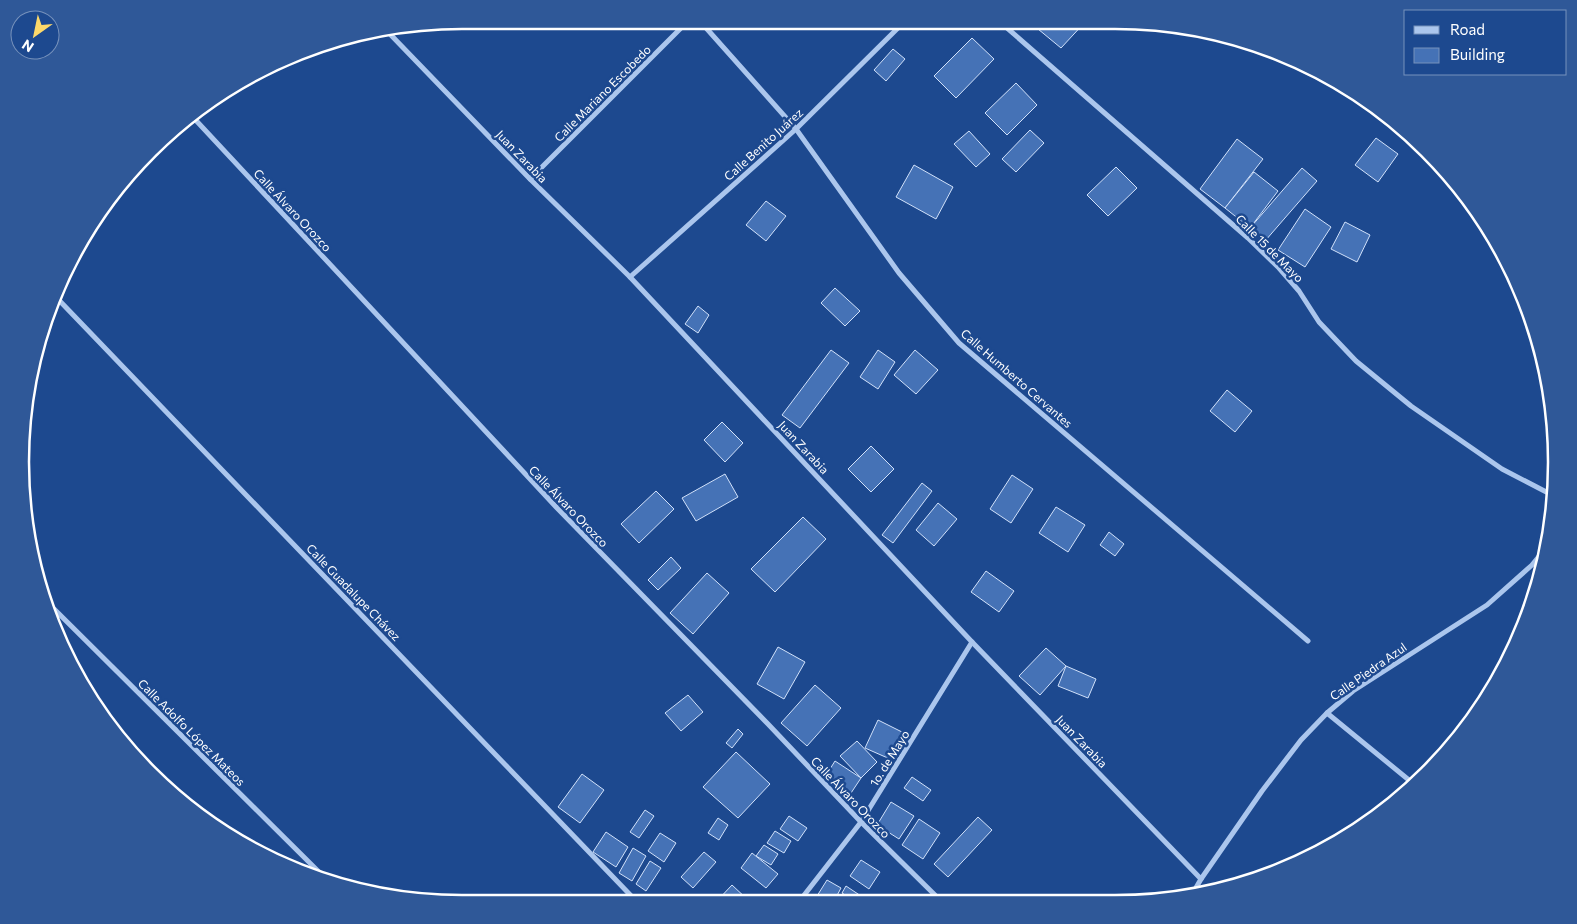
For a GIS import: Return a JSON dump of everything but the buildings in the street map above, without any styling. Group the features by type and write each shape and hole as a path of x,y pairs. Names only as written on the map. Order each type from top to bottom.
{"street":[{"name":"Calle Mariano Escobedo","path":"530,179 680,29"},
{"name":"Calle Humberto Cervantes","path":"707,29 796,129 900,273 960,343 1308,641"},
{"name":"Calle Benito Juárez","path":"630,277 796,129 897,29"},
{"name":"Calle 15 de Mayo","path":"1008,29 1248,238 1279,268 1299,291 1319,322 1356,361 1411,406 1502,469 1547,492"},
{"name":"Juan Zarabia","path":"391,35 530,179 630,277 972,642 1201,879"},
{"name":"Calle Álvaro Orozco","path":"196,120 557,508 932,895"},
{"name":"Calle Guadalupe Chávez","path":"60,301 630,895"},
{"name":"Calle Piedra Azul","path":"1196,888 1262,791 1301,740 1327,713 1353,691 1487,605 1537,559"},
{"name":"Calle Adolfo López Mateos","path":"55,609 315,869"},
{"name":"1o. de Mayo","path":"804,895 861,822 972,642"},
{"path":"1327,713 1409,780"}]}
